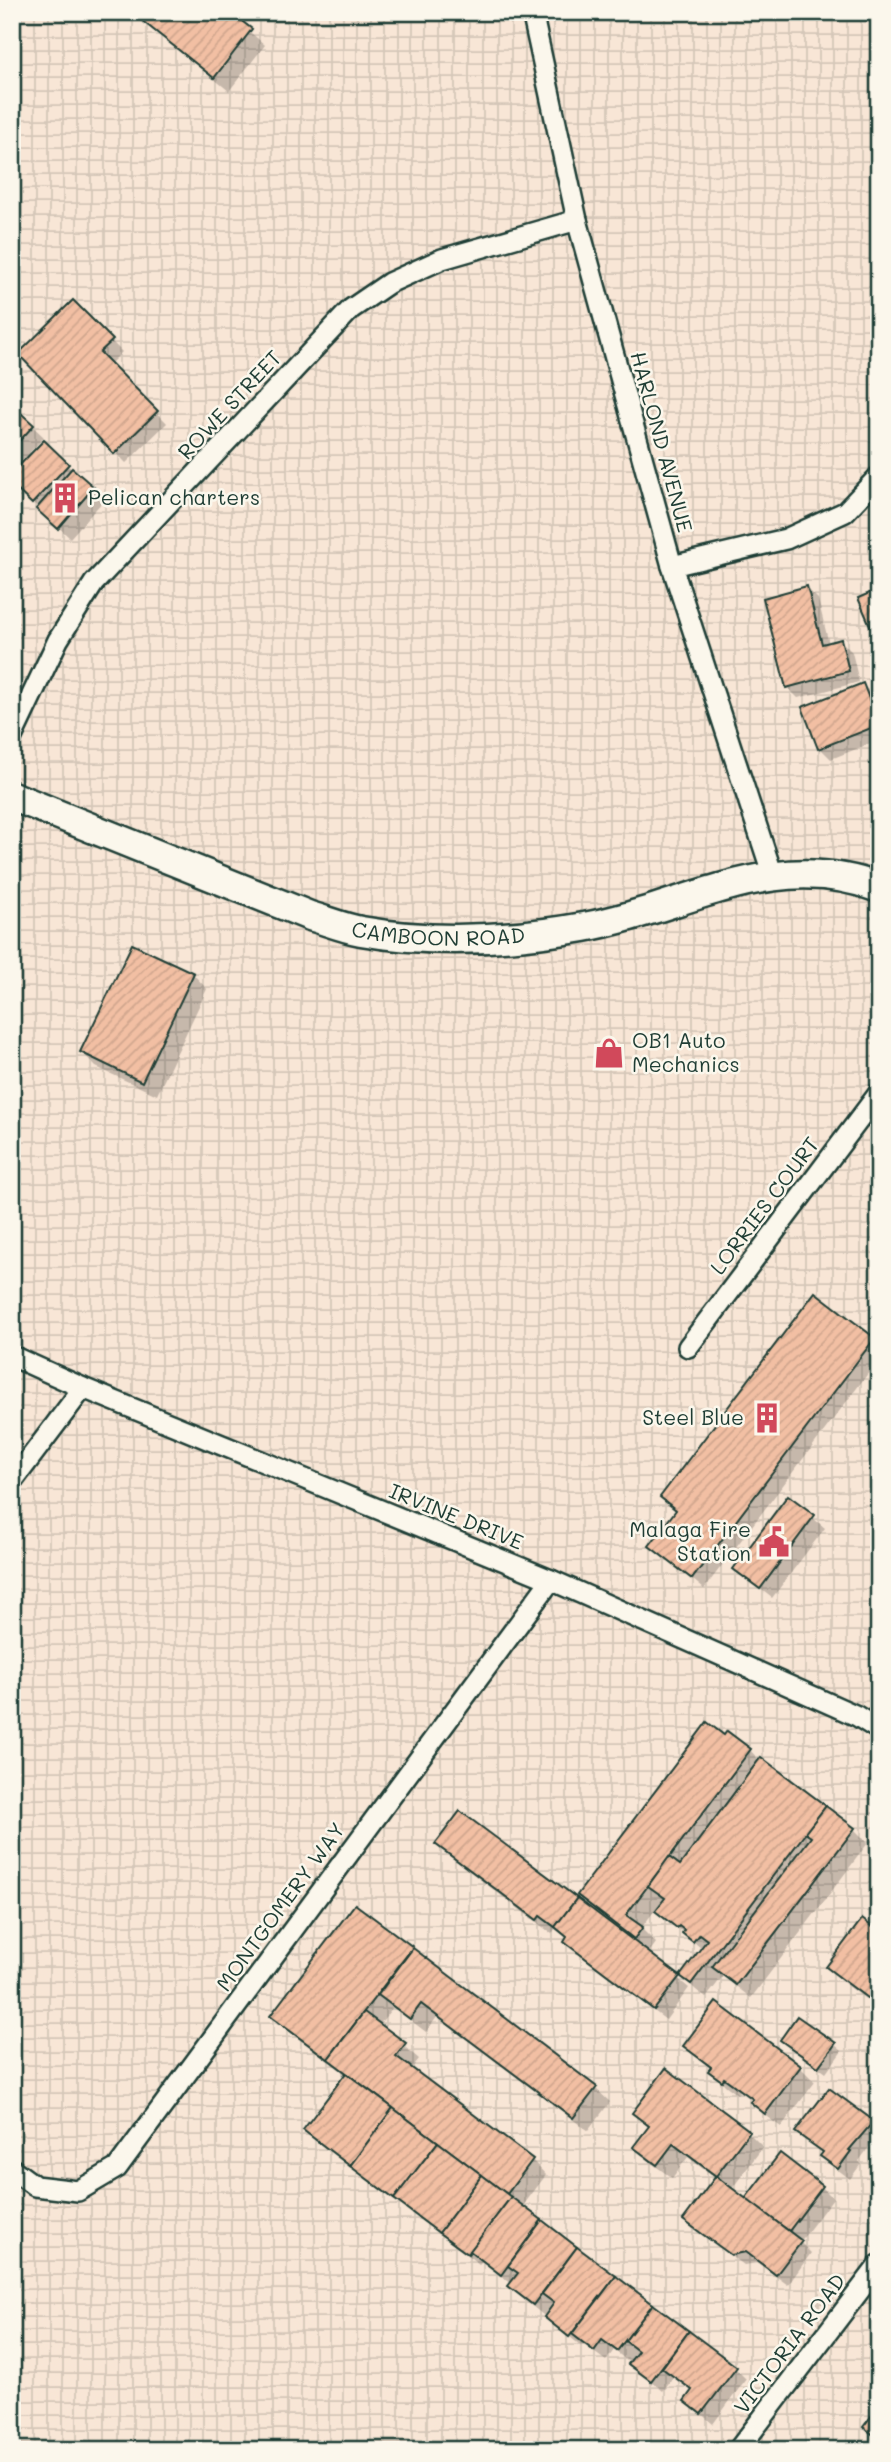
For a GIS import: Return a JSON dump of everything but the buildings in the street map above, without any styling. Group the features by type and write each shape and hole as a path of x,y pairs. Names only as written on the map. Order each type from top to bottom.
{"street":[{"name":"HARLOND AVENUE","path":"532,12 578,220 672,566 773,876"},
{"name":"ROWE STREET","path":"12,737 58,640 94,583 351,309 389,283 442,260 578,220"},
{"path":"672,566 786,539 845,512 879,475"},
{"name":"CAMBOON ROAD","path":"12,796 310,916 358,930 415,939 467,940 585,927 744,880 773,876 823,875 879,888"},
{"name":"LORRIES COURT","path":"688,1347 879,1093"},
{"name":"IRVINE DRIVE","path":"12,1356 83,1388 551,1580 857,1716 879,1730"},
{"path":"12,1482 83,1388"},
{"name":"MONTGOMERY WAY","path":"12,2169 35,2186 78,2191 117,2168 551,1580"},
{"name":"VICTORIA ROAD","path":"738,2450 879,2265"}],"shaded area":[{"path":"12,12 879,12 879,2450 12,2450"}],"place":[{"name":"Pelican charters","path":"65,498"},
{"name":"OB1 Auto Mechanics","path":"609,1053"},
{"name":"Steel Blue","path":"767,1418"},
{"name":"Malaga Fire Station","path":"774,1542"}]}
